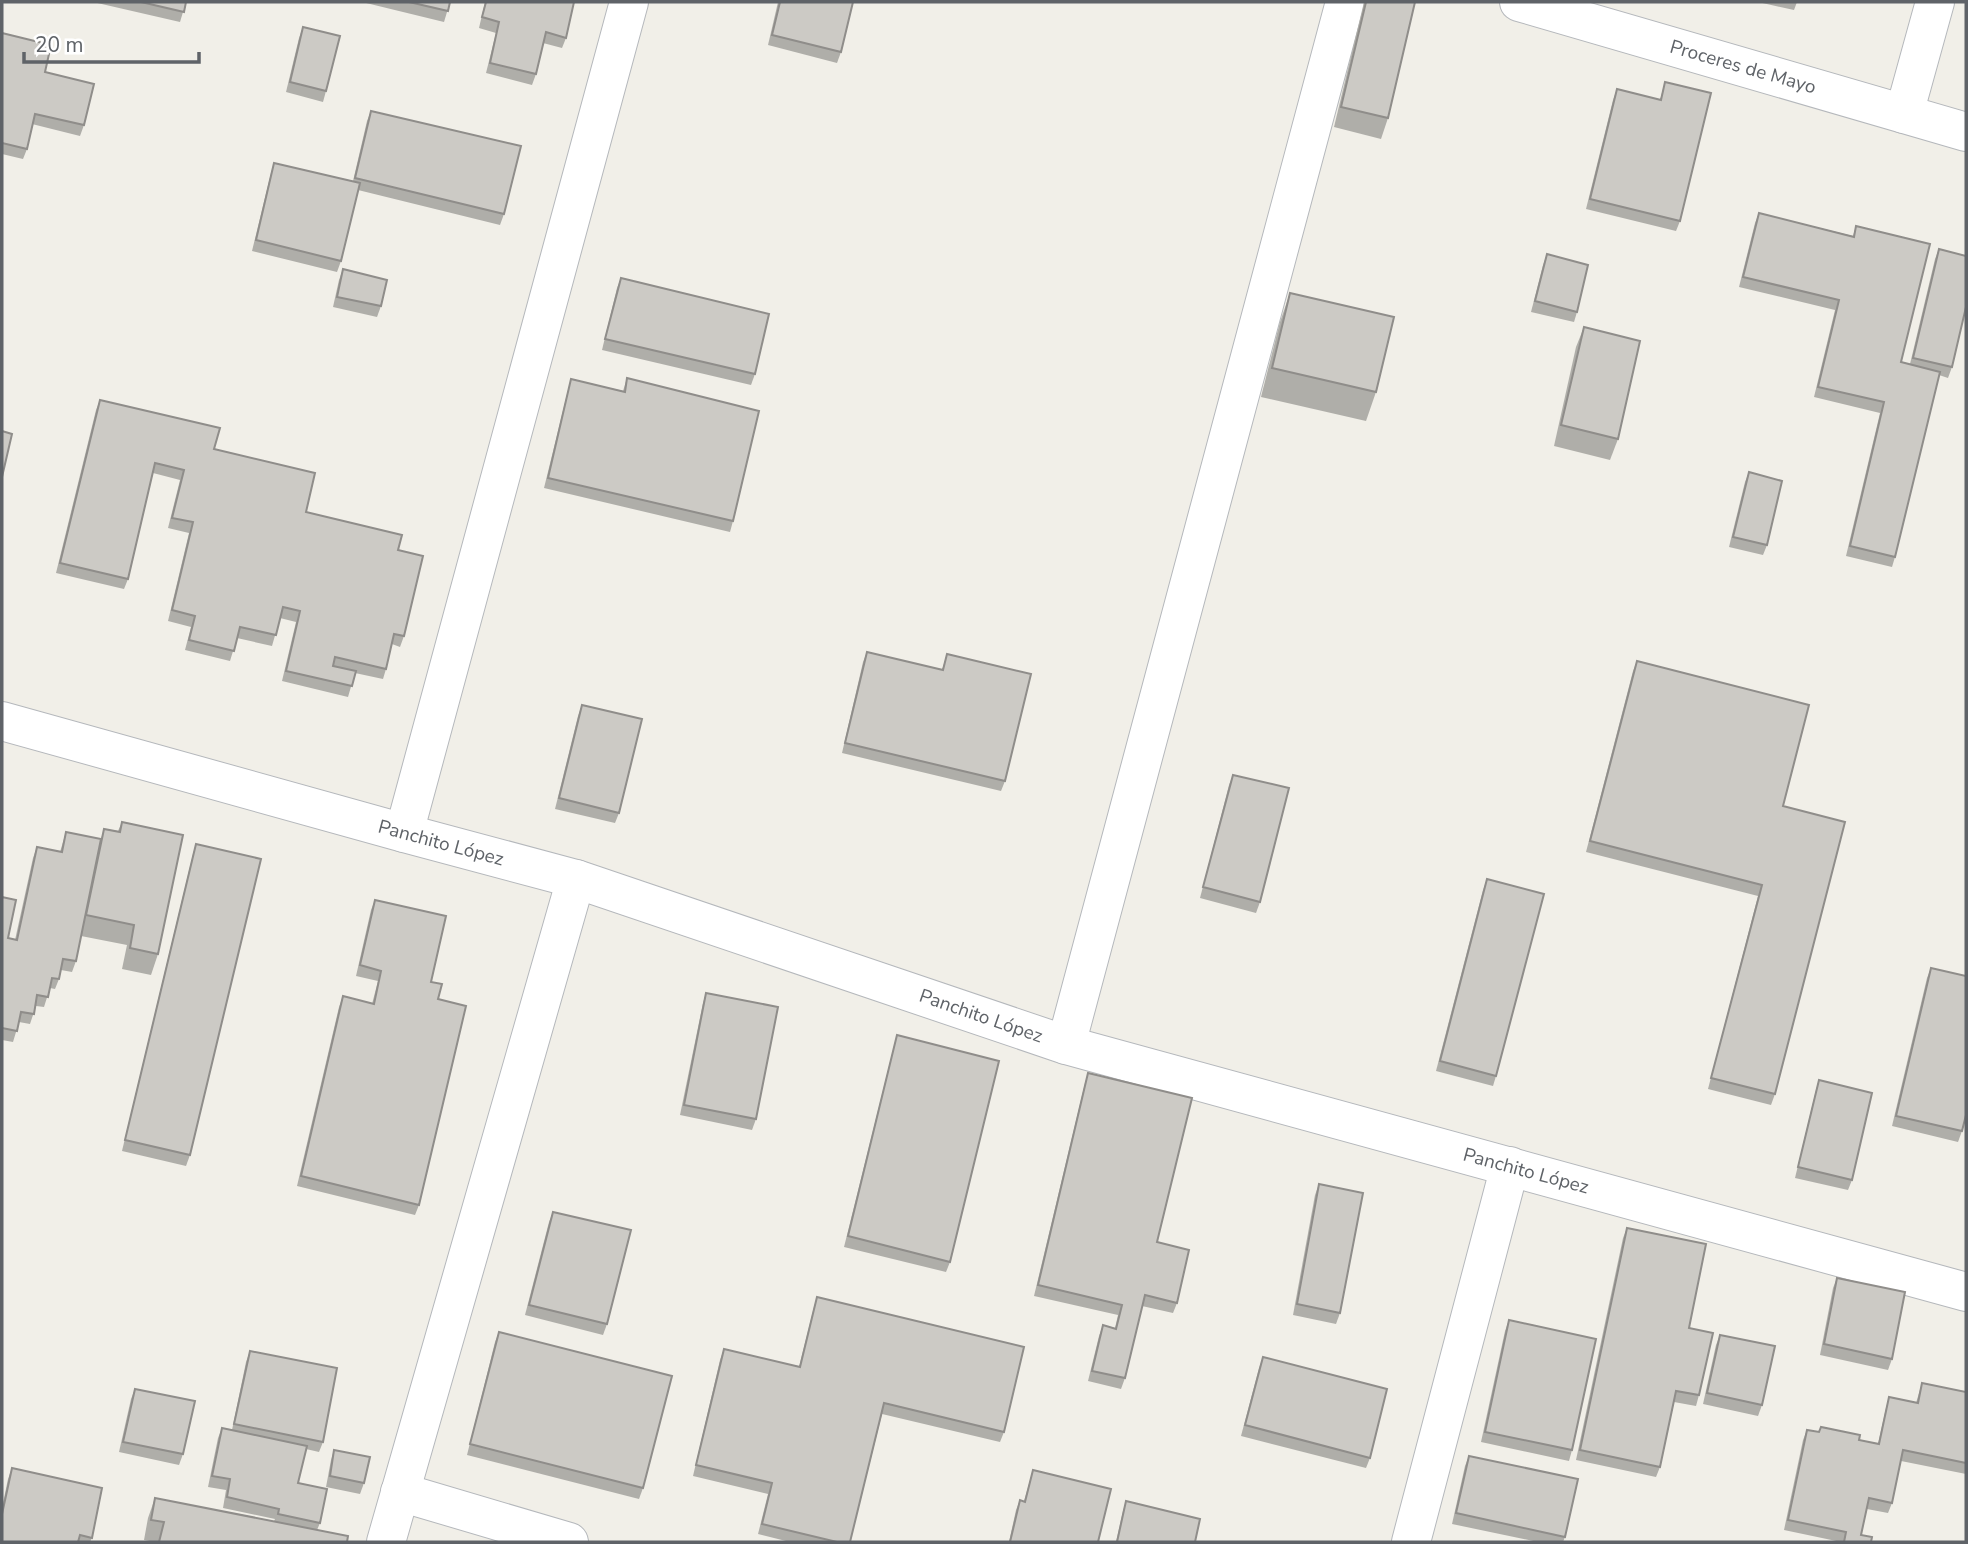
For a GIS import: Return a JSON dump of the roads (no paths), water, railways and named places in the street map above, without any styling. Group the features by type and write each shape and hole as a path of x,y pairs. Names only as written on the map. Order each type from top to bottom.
{"street":[{"path":"404,833 629,2"},
{"path":"1066,1045 1345,2"},
{"name":"Proceres de Mayo","path":"1520,2 1966,132"},
{"path":"1905,114 1935,2"},
{"name":"Panchito López","path":"2,722 576,878 1066,1045 1966,1292"},
{"path":"386,1542 576,878"},
{"path":"1411,1542 1510,1166"},
{"path":"400,1492 569,1542"}]}
